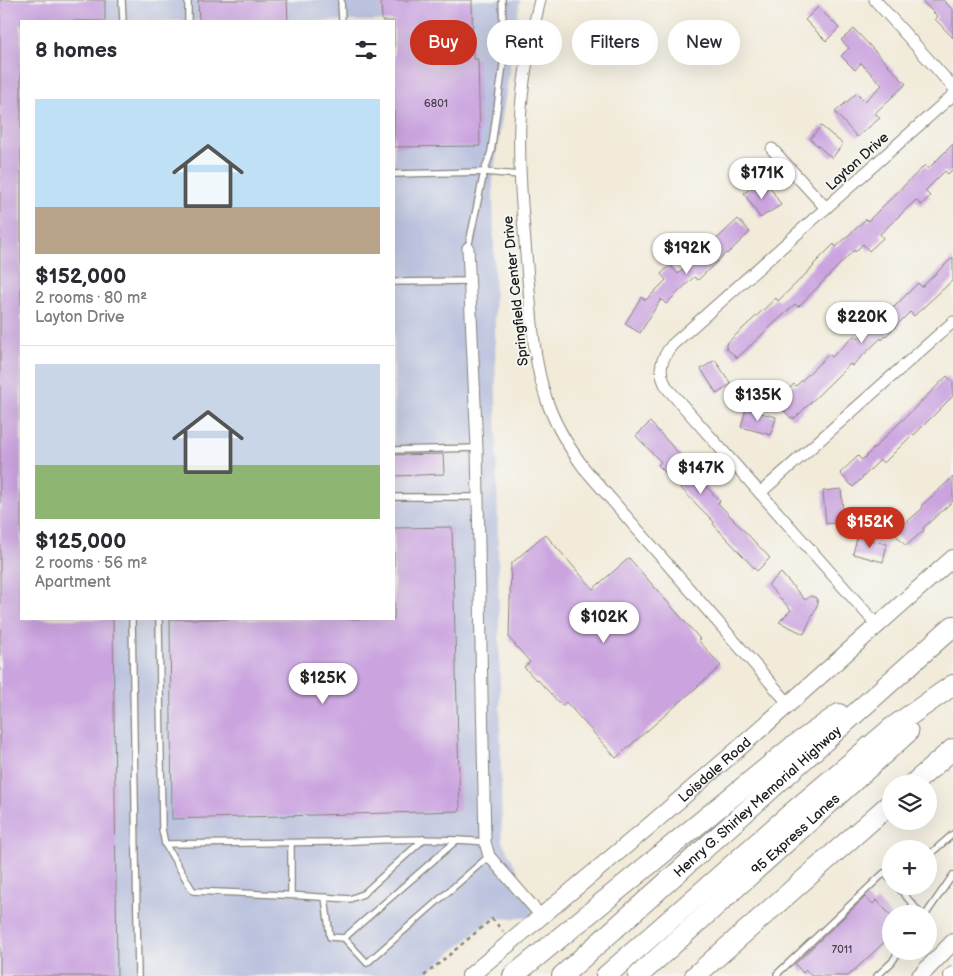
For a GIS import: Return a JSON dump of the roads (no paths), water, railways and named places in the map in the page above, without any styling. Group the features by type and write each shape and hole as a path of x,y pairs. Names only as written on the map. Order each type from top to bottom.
{"highway":[{"name":"Henry G. Shirley Memorial Highway","path":"562,976 953,626"},
{"path":"513,976 808,735 901,672"},
{"path":"606,976 788,816 903,720 953,685"},
{"name":"95 Express Lanes","path":"638,976 953,690"},
{"path":"923,775 953,749"},
{"path":"695,976 882,811"}],"main road":[{"name":"Loisdale Road","path":"470,976 641,833 953,558"},
{"path":"920,976 953,942"}],"street":[{"name":"Springfield Center Drive","path":"540,0 524,76 520,122 520,175 534,343 546,400 557,426 584,468 789,704"},
{"path":"875,0 953,87"},
{"name":"Layton Drive","path":"877,625 668,389 661,375 662,361 665,353 672,345 953,96"},
{"path":"772,149 826,208"},
{"path":"468,248 477,448 485,842 489,856 542,917"},
{"path":"760,493 953,322"}],"lane":[{"path":"122,0 123,20"},
{"path":"188,0 188,20"},
{"path":"341,0 342,20"},
{"path":"468,248 484,172 491,152 503,65 502,0"},
{"path":"395,174 484,172 520,175"},
{"path":"395,282 470,281"},
{"path":"395,450 477,448"},
{"path":"395,496 478,497"},
{"path":"132,620 138,976"},
{"path":"159,620 162,828 165,844 193,891 350,899 363,894 424,839"},
{"path":"937,848 953,834"},
{"path":"165,844 424,839 485,842"},
{"path":"344,938 456,840"},
{"path":"291,843 291,895"},
{"path":"325,897 330,937 344,938 367,963 489,856"},
{"path":"778,976 777,974 882,875"},
{"path":"932,905 953,875"},
{"path":"904,895 913,905"},
{"path":"877,976 893,960"}]}
